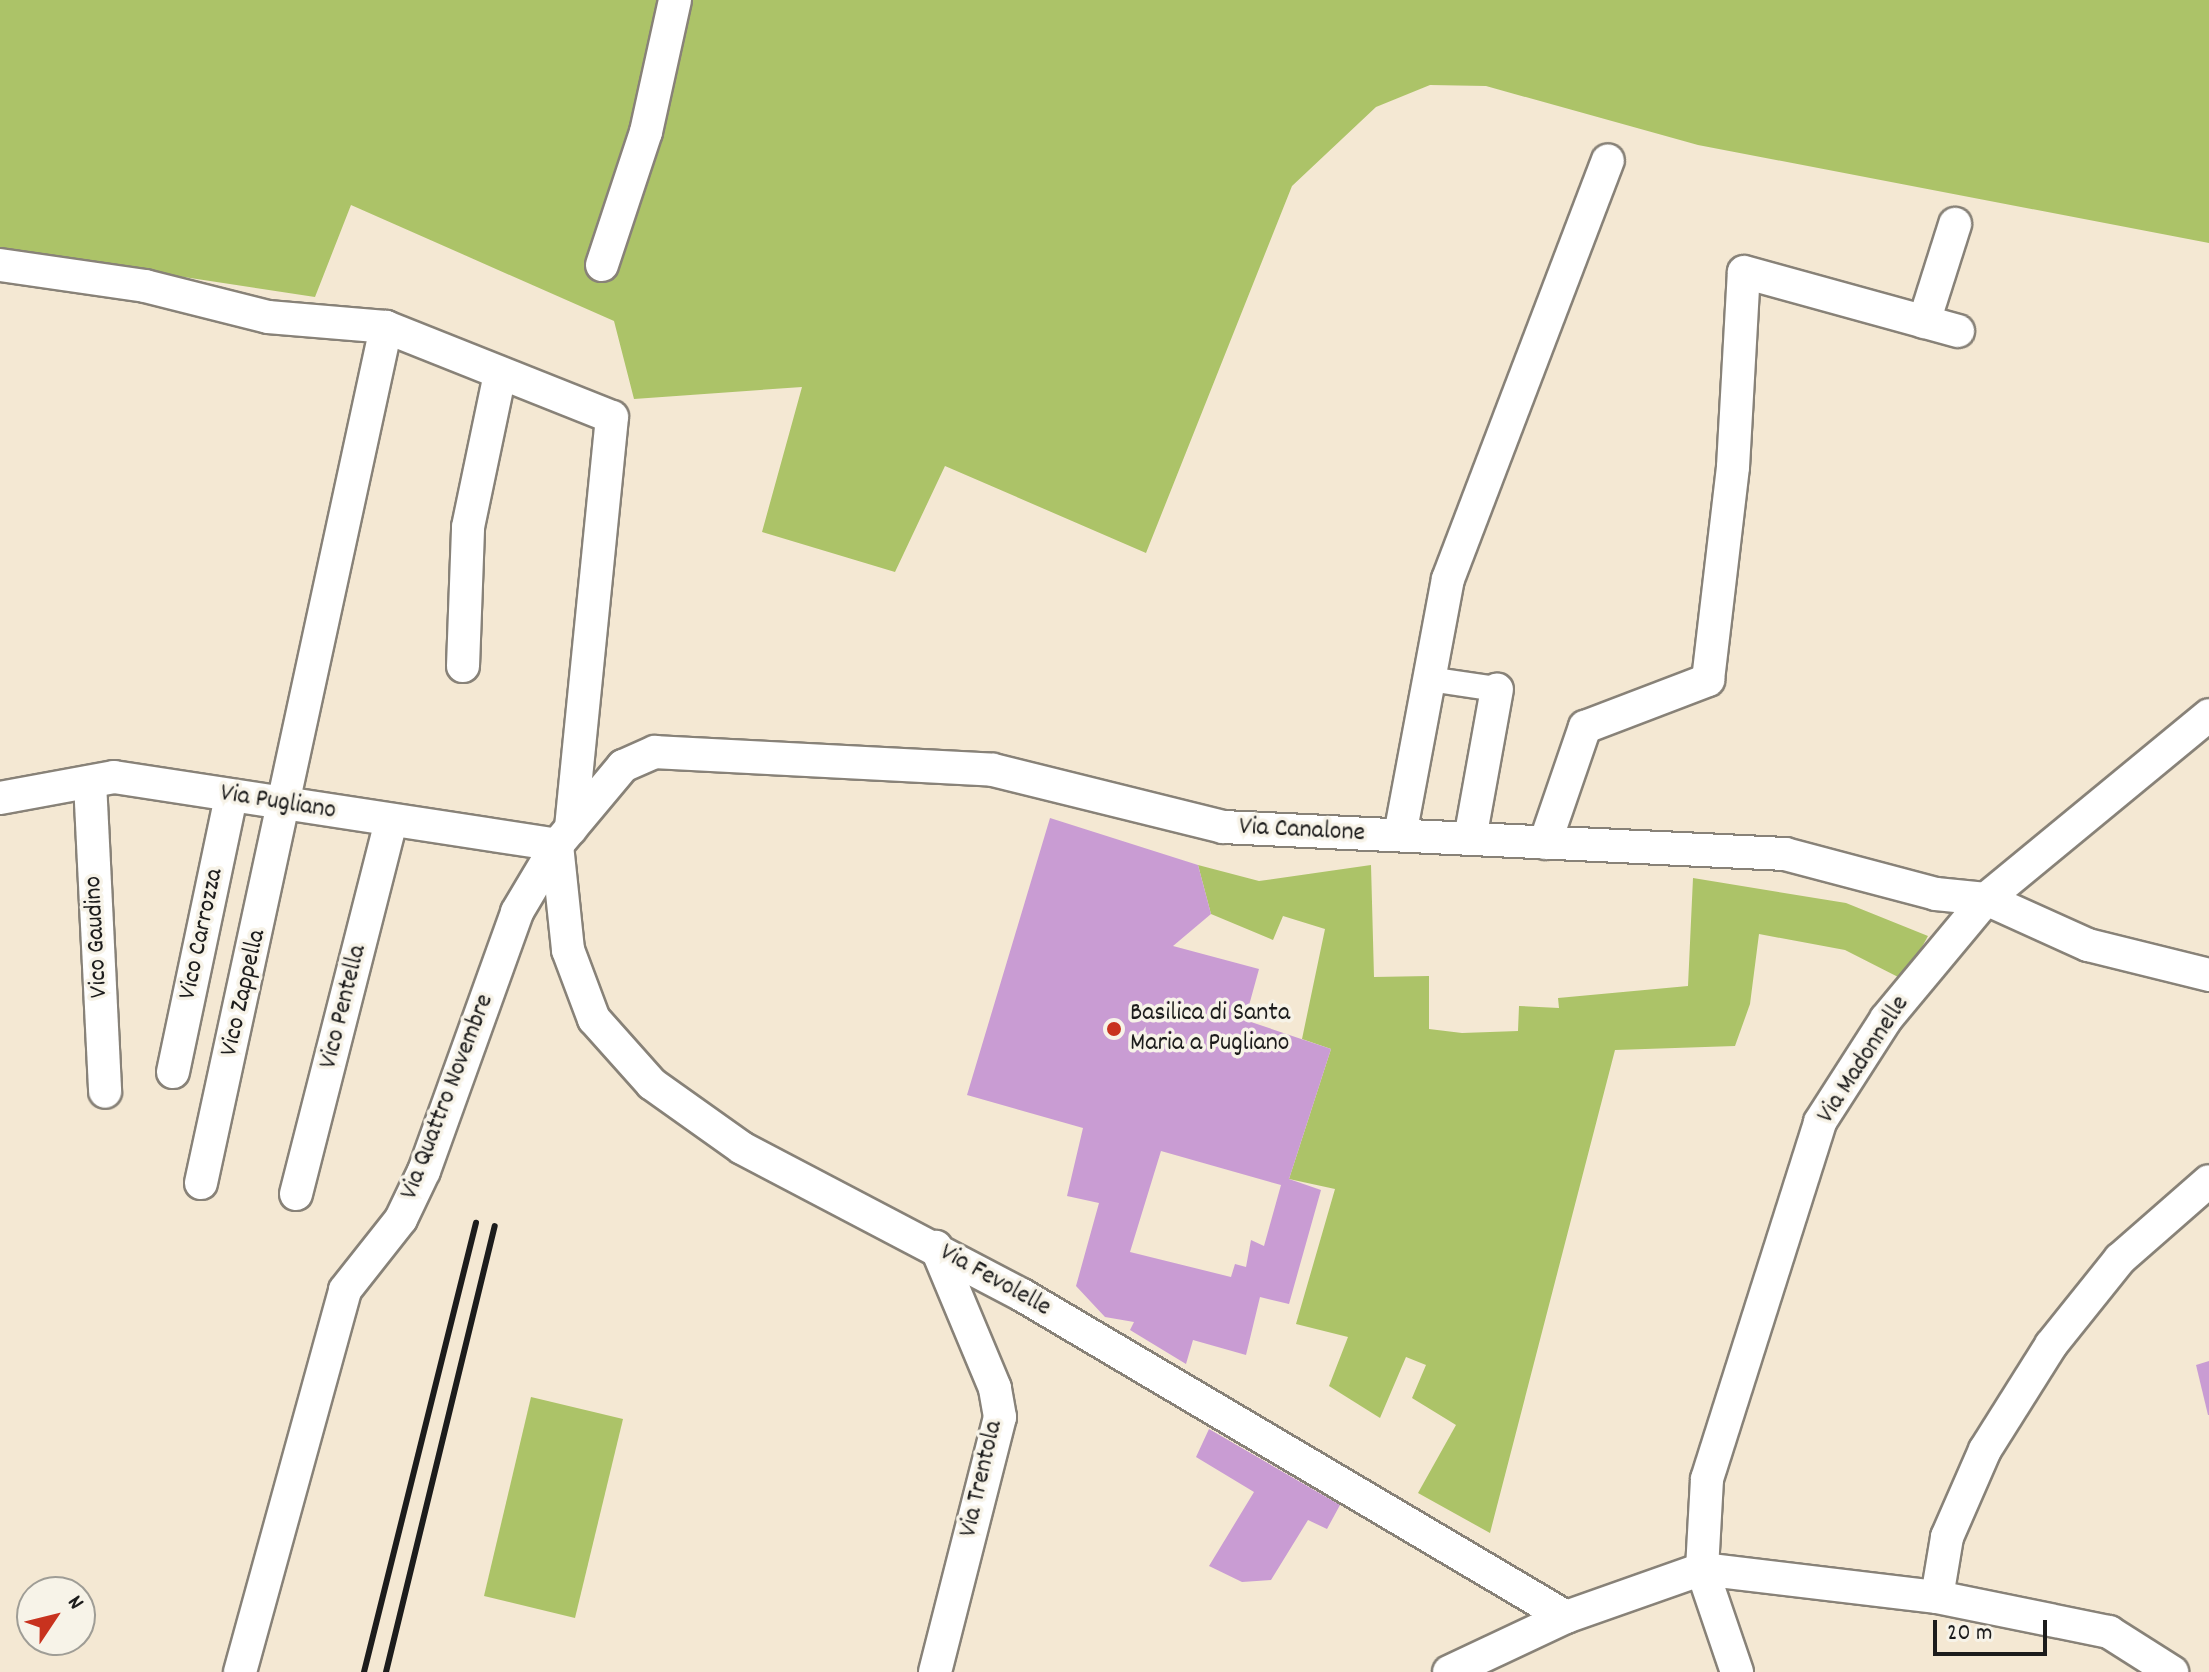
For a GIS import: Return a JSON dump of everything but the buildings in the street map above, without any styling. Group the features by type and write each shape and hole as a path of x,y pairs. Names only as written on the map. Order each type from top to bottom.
{"street":[{"path":"602,265 646,132 675,0"},
{"path":"1400,835 1448,579 1608,161"},
{"path":"1924,322 1955,224"},
{"path":"0,265 145,286 268,317 386,327 612,417 564,837"},
{"path":"1545,843 1585,727 1708,680 1733,467 1744,272 1958,331"},
{"name":"Vico Zappella","path":"201,1183 288,804 386,327"},
{"path":"463,666 468,527 500,374"},
{"path":"1429,679 1497,689 1470,839"},
{"name":"Via Madonnelle","path":"1702,1569 1707,1479 1820,1122 1886,1019 1986,899 2209,715"},
{"name":"Via Canalone","path":"623,766 655,752 785,754 993,770 1223,827 1785,854 1936,894 1986,899 2088,945 2209,975"},
{"name":"Via Quattro Novembre","path":"240,1672 345,1290 412,1195 517,912 564,837 623,766"},
{"name":"Via Pugliano","path":"0,798 114,777 391,820 564,837"},
{"name":"Vico Gaudino","path":"90,782 105,1092"},
{"name":"Vico Carrozza","path":"173,1072 231,796"},
{"name":"Vico Pentella","path":"296,1194 391,820"},
{"name":"Via Fevolelle","path":"564,837 568,950 594,1019 652,1084 742,1148 936,1247 1566,1617"},
{"path":"1937,1597 1947,1537 1985,1450 2051,1345 2120,1259 2209,1181"},
{"name":"Via Trentola","path":"935,1672 1000,1417 995,1388 936,1247"},
{"path":"1702,1569 1737,1672"},
{"path":"1449,1672 1566,1617 1702,1569 1937,1597 2109,1632 2172,1672"}],"green space":[{"path":"0,0 2209,0 2209,243 1698,145 1486,86 1430,85 1376,107 1292,186 1146,553 945,466 895,572 762,532 802,387 634,399 614,321 351,205 315,297 0,249"},
{"path":"1198,865 1259,881 1371,865 1374,977 1429,976 1429,1029 1462,1033 1518,1031 1519,1006 1559,1008 1558,998 1688,986 1693,878 1846,903 1928,936 1904,980 1845,950 1759,934 1750,1004 1735,1046 1615,1050 1490,1533 1418,1493 1456,1425 1412,1398 1426,1365 1406,1357 1380,1418 1329,1386 1348,1337 1296,1324 1335,1189 1289,1179 1331,1049 1302,1039 1325,929 1283,916 1273,940 1211,914"},
{"path":"531,1397 623,1419 575,1618 484,1596"}],"railway":[{"path":"364,1672 476,1223"},
{"path":"386,1672 495,1226"}],"place":[{"name":"Basilica di Santa Maria a Pugliano","path":"1114,1029"}]}
